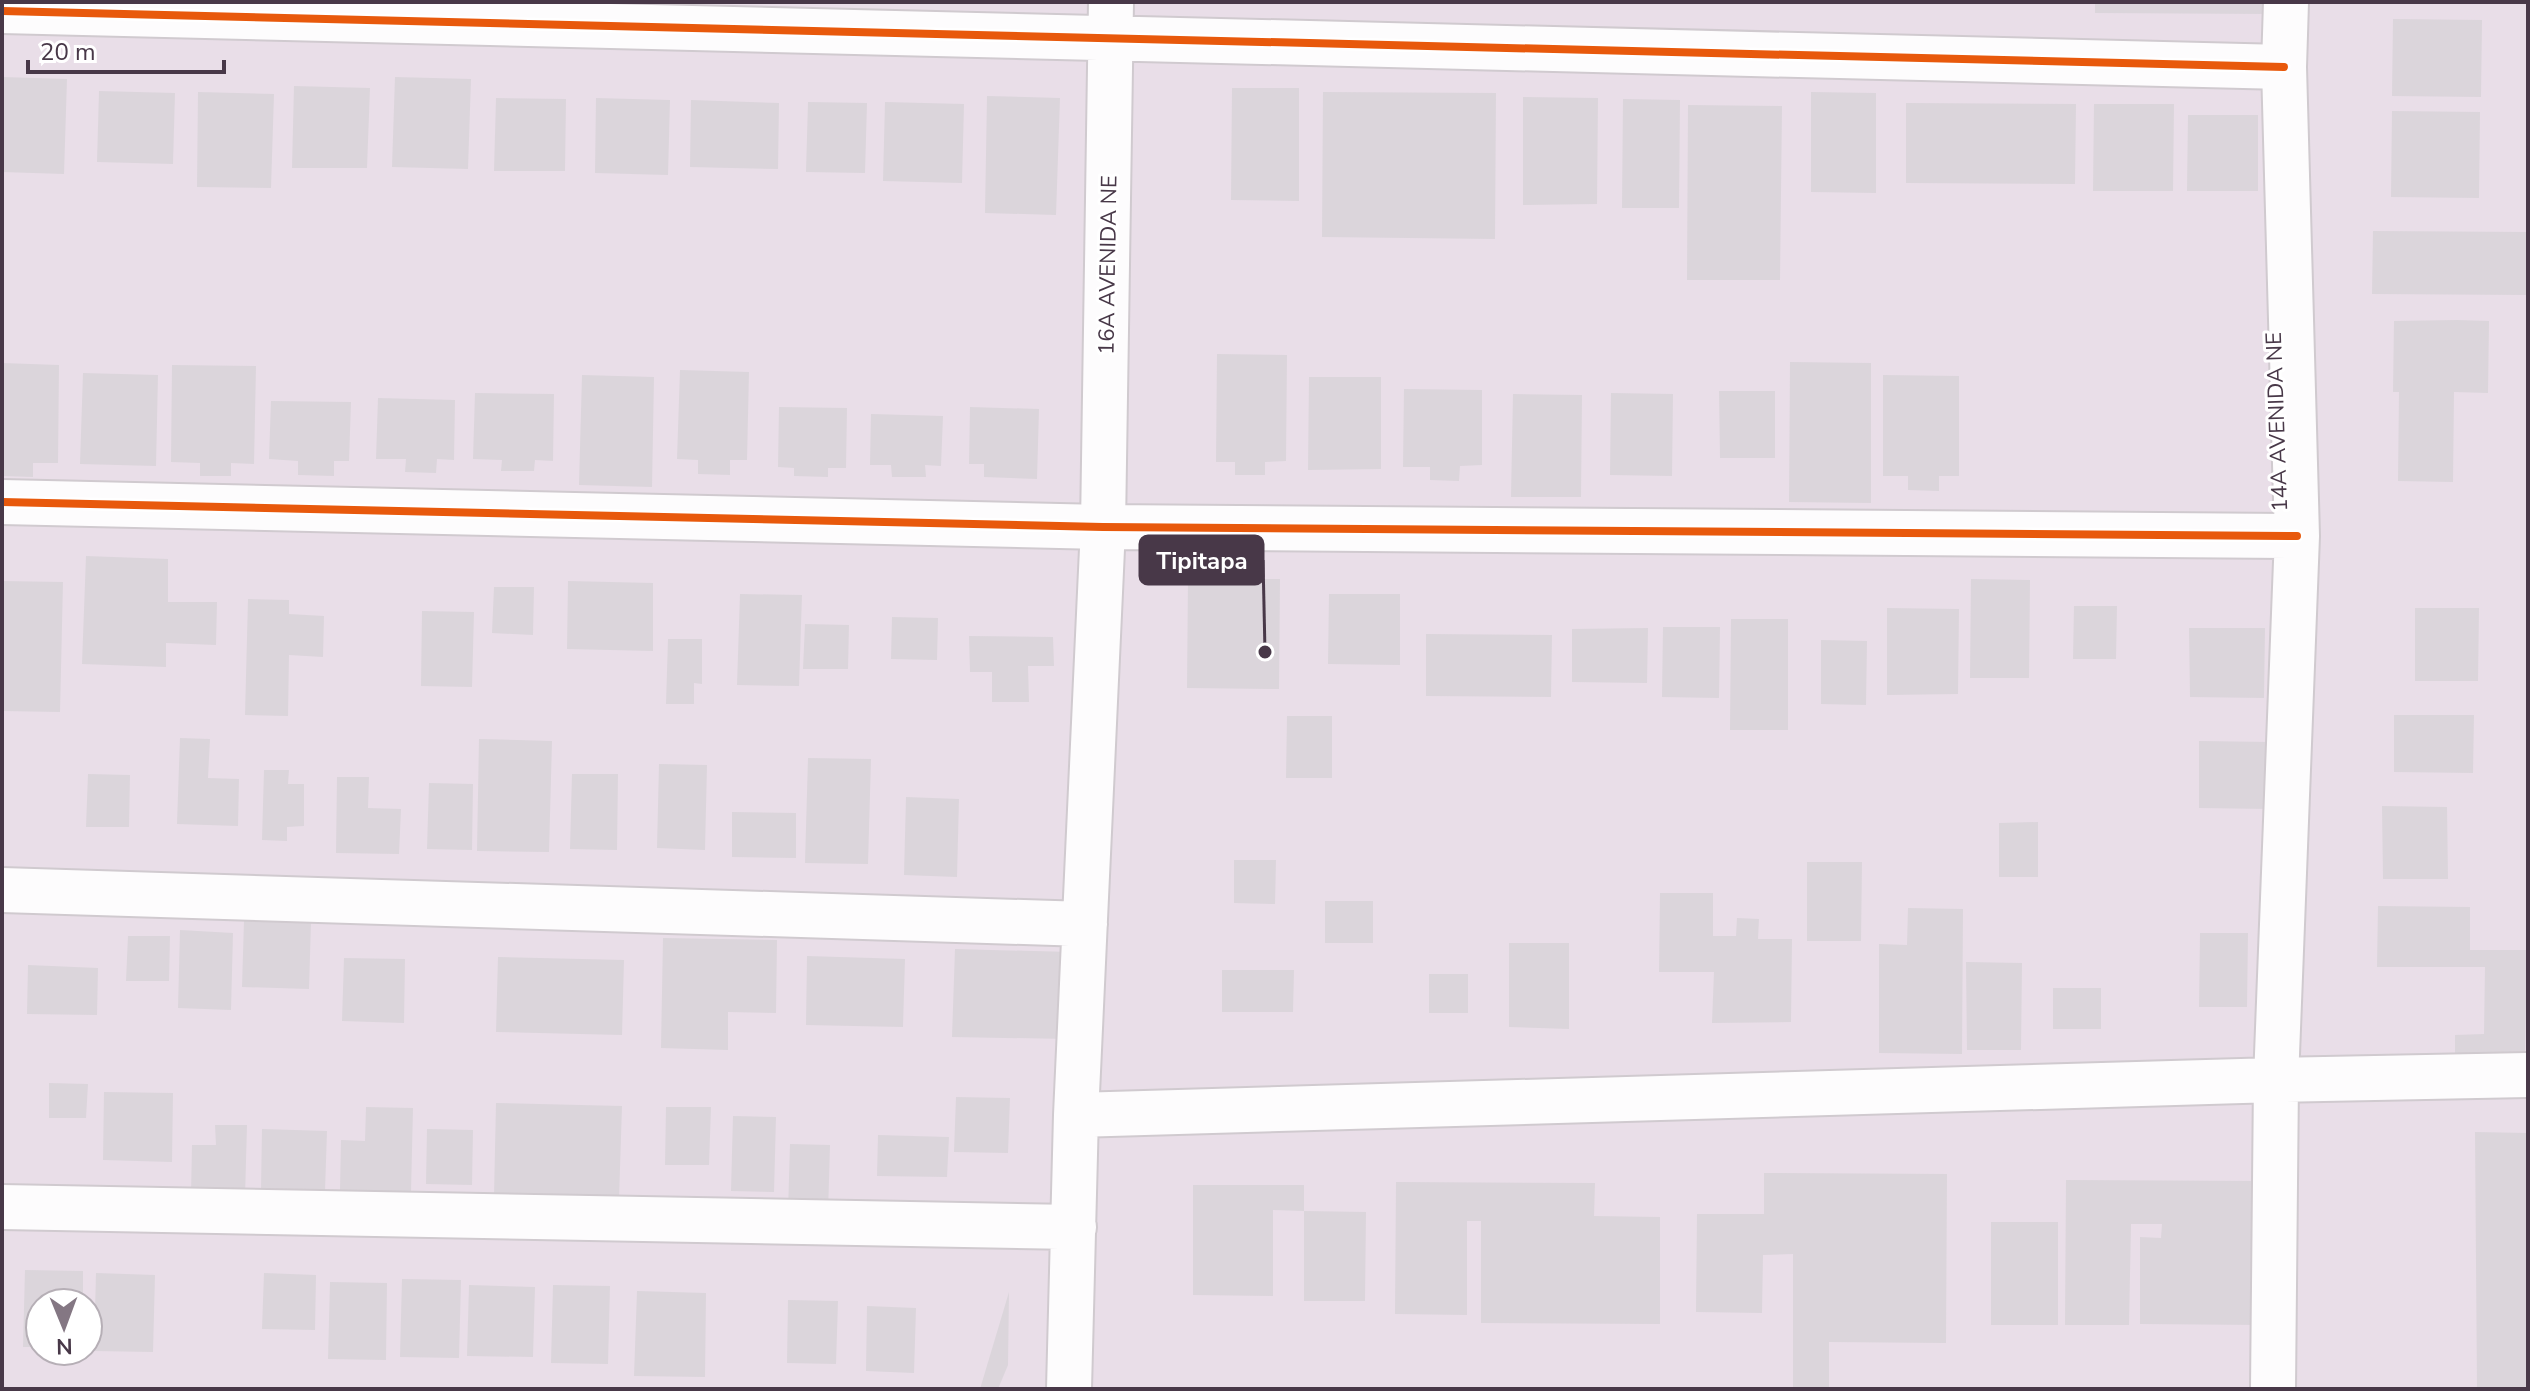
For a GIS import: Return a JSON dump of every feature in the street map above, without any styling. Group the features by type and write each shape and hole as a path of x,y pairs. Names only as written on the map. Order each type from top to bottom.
{"street":[{"name":"14A AVENIDA NE","path":"2273,1389 2276,1080 2297,536 2284,67 2286,2"},
{"path":"2,11 1111,20 2284,67"},
{"name":"16A AVENIDA NE","path":"1069,1389 1076,1115 1103,527 1111,20"},
{"path":"2,502 1103,527 2297,536"},
{"path":"2,890 1085,924"},
{"path":"1076,1115 2528,1075"},
{"path":"2,1207 1074,1227"}],"shaded area":[{"path":"2,2 2528,2 2528,1389 2,1389"}],"building":[{"path":"2095,2 2267,2 2267,14 2095,13"},
{"path":"2393,19 2482,20 2481,97 2392,96"},
{"path":"2,77 67,79 64,174 2,172"},
{"path":"395,77 471,79 468,169 392,167"},
{"path":"294,86 370,88 367,168 292,168"},
{"path":"1232,88 1299,88 1299,201 1231,200"},
{"path":"99,91 175,93 173,164 97,162"},
{"path":"198,92 274,94 271,188 197,187"},
{"path":"1323,92 1496,93 1495,239 1322,237"},
{"path":"1811,92 1876,93 1876,193 1811,192"},
{"path":"987,96 1060,98 1056,215 985,213"},
{"path":"1523,97 1598,98 1597,204 1523,205"},
{"path":"496,98 566,99 565,171 494,171"},
{"path":"596,98 670,100 668,175 595,173"},
{"path":"1623,99 1680,100 1679,208 1622,208"},
{"path":"691,100 779,103 778,169 690,167"},
{"path":"808,102 867,103 865,173 806,172"},
{"path":"885,102 964,104 962,183 883,181"},
{"path":"1906,103 2076,104 2075,184 1906,183"},
{"path":"2094,104 2174,104 2173,191 2093,191"},
{"path":"1688,105 1782,106 1780,280 1687,280"},
{"path":"2392,111 2480,112 2479,198 2391,197"},
{"path":"2188,115 2258,115 2258,191 2187,191"},
{"path":"2373,231 2528,232 2528,295 2372,294"},
{"path":"2394,321 2489,321 2488,393 2454,392 2453,482 2398,481 2399,392 2393,392"},
{"path":"1217,354 1287,355 1286,461 1265,462 1265,475 1235,475 1235,462 1216,462"},
{"path":"1790,362 1871,363 1871,503 1789,502"},
{"path":"2,363 59,365 58,463 33,463 33,477 2,476"},
{"path":"172,365 256,366 254,464 231,463 231,476 200,476 200,463 171,462"},
{"path":"680,370 749,372 747,460 730,460 730,475 698,474 698,460 677,459"},
{"path":"83,373 158,375 156,466 80,464"},
{"path":"582,375 654,377 652,487 579,485"},
{"path":"1883,375 1959,376 1959,476 1939,476 1939,491 1908,490 1908,476 1883,476"},
{"path":"1309,377 1381,377 1381,469 1308,470"},
{"path":"1404,389 1482,390 1482,465 1460,466 1459,481 1430,480 1430,467 1403,467"},
{"path":"1719,391 1775,391 1775,458 1720,458"},
{"path":"475,393 554,394 553,461 535,460 534,471 501,471 502,460 473,459"},
{"path":"1611,393 1673,394 1672,476 1610,475"},
{"path":"1513,394 1582,395 1581,497 1511,497"},
{"path":"378,398 455,400 454,460 437,459 436,473 405,472 406,459 376,459"},
{"path":"271,401 351,402 349,461 334,461 334,476 298,475 298,461 269,459"},
{"path":"779,407 847,408 846,468 828,468 828,477 794,476 794,468 778,467"},
{"path":"970,407 1039,409 1037,479 984,477 984,464 969,464"},
{"path":"871,414 943,416 941,466 925,465 926,477 892,477 891,465 870,465"},
{"path":"86,556 168,559 168,602 217,602 216,645 166,643 166,667 82,664"},
{"path":"1188,579 1280,579 1279,689 1187,688"},
{"path":"1971,579 2030,580 2029,678 1970,678"},
{"path":"2,581 63,582 60,712 2,711"},
{"path":"568,581 653,583 653,651 567,649"},
{"path":"494,587 534,587 533,635 492,633"},
{"path":"740,594 802,595 799,686 737,685"},
{"path":"1329,594 1400,594 1400,665 1328,664"},
{"path":"248,599 289,600 289,614 324,616 323,657 289,655 288,716 245,715"},
{"path":"2074,606 2117,606 2116,659 2073,659"},
{"path":"1887,608 1959,609 1958,694 1887,695"},
{"path":"2415,608 2479,608 2478,681 2415,681"},
{"path":"422,611 474,612 472,687 421,686"},
{"path":"892,617 938,618 937,660 891,659"},
{"path":"1731,619 1788,619 1788,730 1730,730"},
{"path":"805,624 849,625 848,669 803,669"},
{"path":"1663,627 1720,627 1719,698 1662,697"},
{"path":"1648,628 1647,683 1572,682 1572,629"},
{"path":"2189,628 2265,628 2264,698 2190,697"},
{"path":"1426,634 1552,635 1551,697 1426,696"},
{"path":"969,636 1053,637 1054,666 1028,666 1029,702 992,702 992,672 970,672"},
{"path":"668,639 702,639 702,684 694,683 694,704 666,704"},
{"path":"1821,640 1867,641 1866,705 1821,704"},
{"path":"2394,715 2474,715 2473,773 2394,772"},
{"path":"1287,716 1332,716 1332,778 1286,778"},
{"path":"180,738 210,739 208,778 239,779 238,826 177,824"},
{"path":"479,739 552,741 549,852 477,851"},
{"path":"2199,741 2271,742 2270,809 2199,808"},
{"path":"808,758 871,759 868,864 805,863"},
{"path":"659,764 707,765 705,850 657,848"},
{"path":"264,770 289,770 288,784 304,784 304,826 287,827 287,841 262,840"},
{"path":"88,774 130,775 129,827 86,827"},
{"path":"572,774 618,774 617,850 570,849"},
{"path":"337,777 369,777 368,808 401,809 399,854 336,853"},
{"path":"429,783 473,784 472,850 427,849"},
{"path":"906,797 959,799 957,877 904,875"},
{"path":"2382,806 2447,807 2448,879 2383,879"},
{"path":"732,812 796,813 796,858 732,857"},
{"path":"2038,822 2038,877 1999,877 1999,823"},
{"path":"1234,860 1276,860 1275,904 1234,903"},
{"path":"1807,862 1862,862 1861,941 1807,941"},
{"path":"1660,893 1713,893 1713,936 1736,936 1737,918 1759,919 1758,939 1792,939 1791,1022 1712,1023 1714,972 1659,972"},
{"path":"1325,901 1373,901 1373,943 1325,943"},
{"path":"2378,906 2470,907 2470,950 2527,950 2525,1054 2455,1054 2455,1035 2484,1034 2485,967 2377,967"},
{"path":"1908,908 1963,909 1962,1054 1879,1053 1879,944 1907,945"},
{"path":"244,921 311,922 309,989 242,987"},
{"path":"180,930 233,933 231,1010 178,1008"},
{"path":"2200,933 2248,933 2247,1007 2199,1007"},
{"path":"128,936 170,936 169,981 126,981"},
{"path":"663,938 777,940 776,1013 728,1012 728,1050 661,1048"},
{"path":"1509,943 1569,943 1569,1029 1509,1027"},
{"path":"955,949 1070,952 1069,1039 952,1037"},
{"path":"807,956 905,959 903,1027 806,1025"},
{"path":"498,957 624,960 622,1035 496,1032"},
{"path":"344,958 405,959 404,1023 342,1021"},
{"path":"1966,962 2022,963 2021,1050 1967,1050"},
{"path":"28,965 98,968 97,1015 27,1014"},
{"path":"1222,970 1294,970 1293,1012 1222,1012"},
{"path":"1429,974 1468,974 1468,1013 1429,1013"},
{"path":"2053,988 2101,988 2101,1029 2053,1029"},
{"path":"49,1083 88,1084 86,1118 49,1118"},
{"path":"104,1092 173,1093 172,1162 103,1160"},
{"path":"956,1097 1010,1098 1008,1153 954,1152"},
{"path":"496,1103 622,1106 619,1199 494,1196"},
{"path":"366,1107 413,1108 411,1192 340,1191 341,1140 365,1141"},
{"path":"666,1107 711,1107 709,1165 665,1165"},
{"path":"733,1116 776,1117 774,1192 731,1191"},
{"path":"215,1125 247,1125 245,1197 191,1196 192,1145 216,1145"},
{"path":"262,1129 327,1131 325,1191 261,1190"},
{"path":"427,1129 473,1130 472,1185 426,1184"},
{"path":"2475,1132 2528,1133 2528,1389 2477,1389"},
{"path":"878,1135 949,1137 947,1177 877,1176"},
{"path":"790,1144 830,1145 828,1214 788,1212"},
{"path":"1764,1173 1947,1174 1946,1343 1829,1342 1829,1389 1793,1389 1793,1254 1763,1255 1762,1313 1696,1312 1697,1214 1764,1214"},
{"path":"2066,1180 2262,1181 2261,1325 2140,1324 2140,1237 2161,1238 2162,1224 2131,1224 2129,1325 2065,1325"},
{"path":"1396,1182 1595,1183 1594,1216 1660,1217 1660,1324 1481,1323 1481,1221 1467,1221 1467,1315 1395,1314"},
{"path":"1193,1185 1304,1185 1304,1211 1273,1210 1273,1296 1193,1295"},
{"path":"1304,1211 1366,1212 1365,1301 1304,1301"},
{"path":"1991,1222 2058,1222 2058,1325 1991,1325"},
{"path":"25,1270 83,1271 83,1287 25,1287"},
{"path":"96,1273 155,1275 153,1352 104,1351 104,1287 96,1287"},
{"path":"264,1273 316,1275 315,1330 262,1329"},
{"path":"402,1279 461,1280 459,1358 400,1357"},
{"path":"330,1282 387,1283 386,1360 328,1359"},
{"path":"469,1285 535,1287 533,1357 467,1356"},
{"path":"553,1285 610,1286 608,1364 551,1363"},
{"path":"637,1291 706,1293 705,1377 634,1376"},
{"path":"1009,1292 1008,1365 998,1389 980,1389"},
{"path":"788,1300 838,1301 836,1364 787,1363"},
{"path":"867,1306 916,1308 914,1373 866,1371"}],"cycle path":[{"path":"2,11 2284,67"},
{"path":"2,502 1103,527 2297,536"}],"place":[{"name":"Tipitapa","path":"1265,652"}]}
